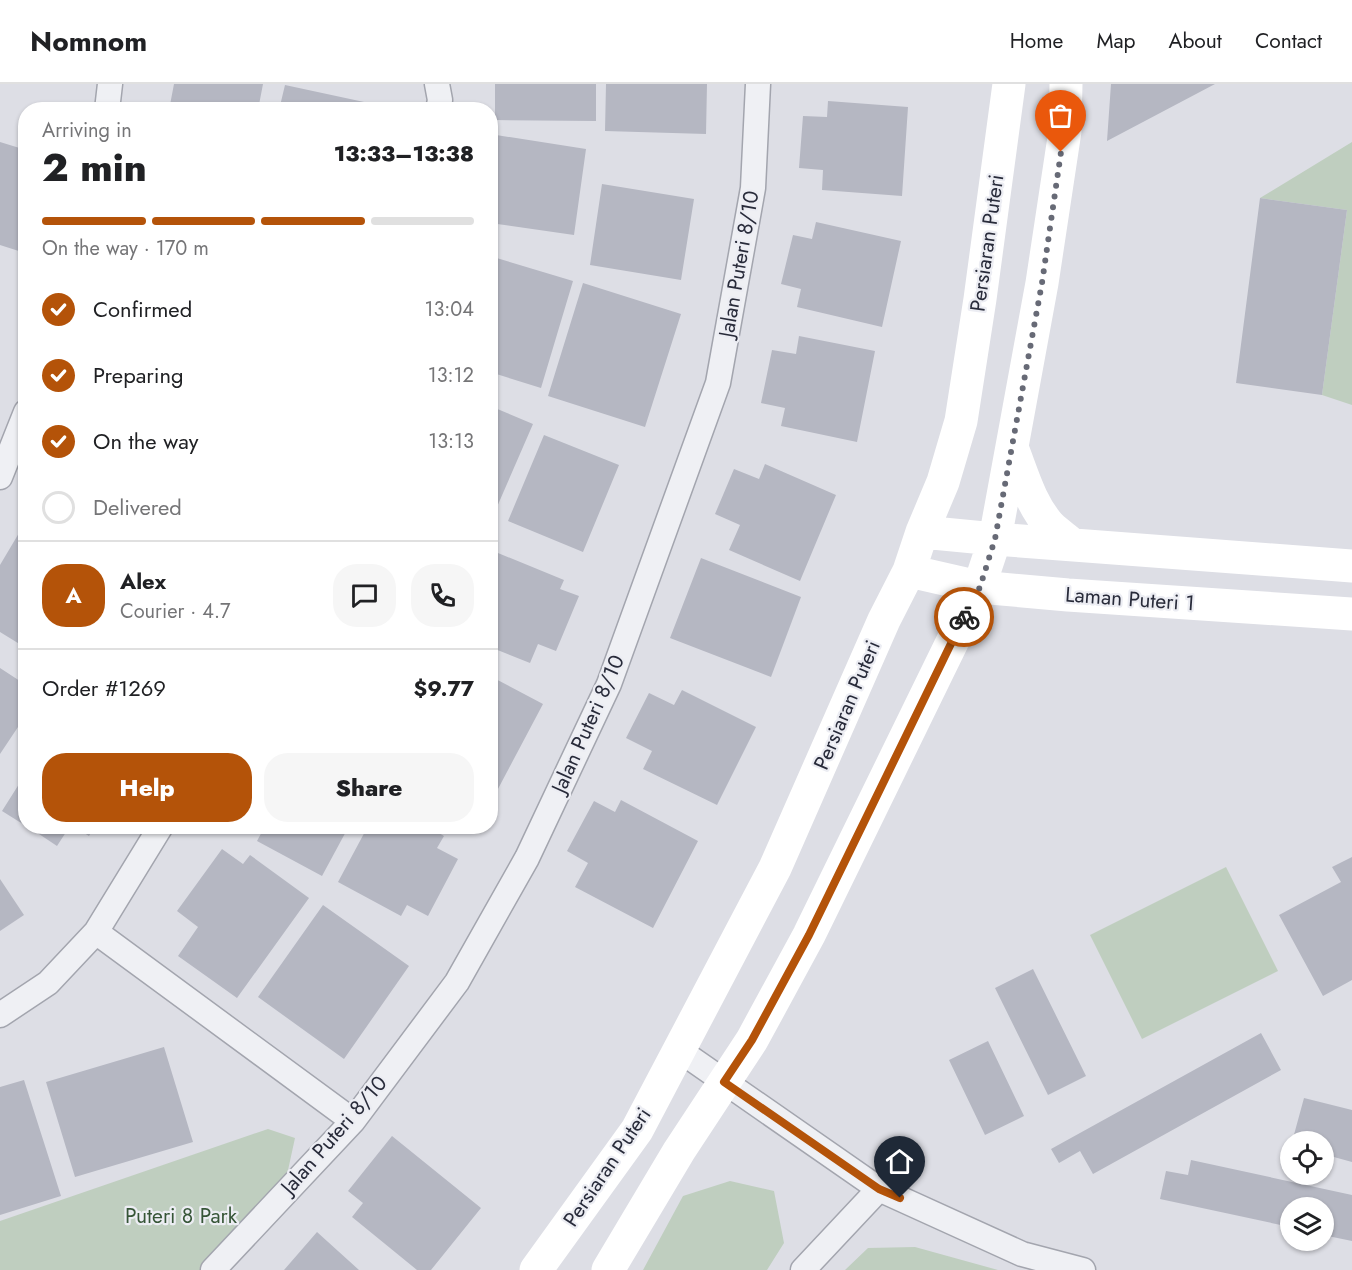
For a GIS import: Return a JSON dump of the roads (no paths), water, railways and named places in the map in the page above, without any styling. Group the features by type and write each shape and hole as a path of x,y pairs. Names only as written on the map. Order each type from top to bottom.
{"main road":[{"name":"Persiaran Puteri","path":"537,1270 637,1130 775,868 884,620 909,571 943,482 961,421 1009,84"},
{"path":"608,1270 679,1151 752,1040 809,935 980,587 995,539 1042,283 1065,131 1066,84"},
{"path":"1012,448 1037,509 1051,526 1072,544"},
{"path":"922,532 1352,566"},
{"name":"Laman Puteri 1","path":"909,571 980,587 1352,614"}],"street":[{"path":"108,102 110,84"},
{"path":"437,84 440,102"},
{"name":"Jalan Puteri 8/10","path":"213,1270 352,1120 457,982 527,858 609,684 718,382 753,188 758,84"},
{"path":"0,477 18,432"},
{"path":"0,1015 48,983 96,932 156,834"},
{"path":"96,932 352,1120"},
{"path":"679,1050 879,1189 1022,1254 1083,1270"},
{"path":"803,1270 879,1189"}],"park label":[{"name":"Puteri 8 Park","path":"181,1216"}]}
